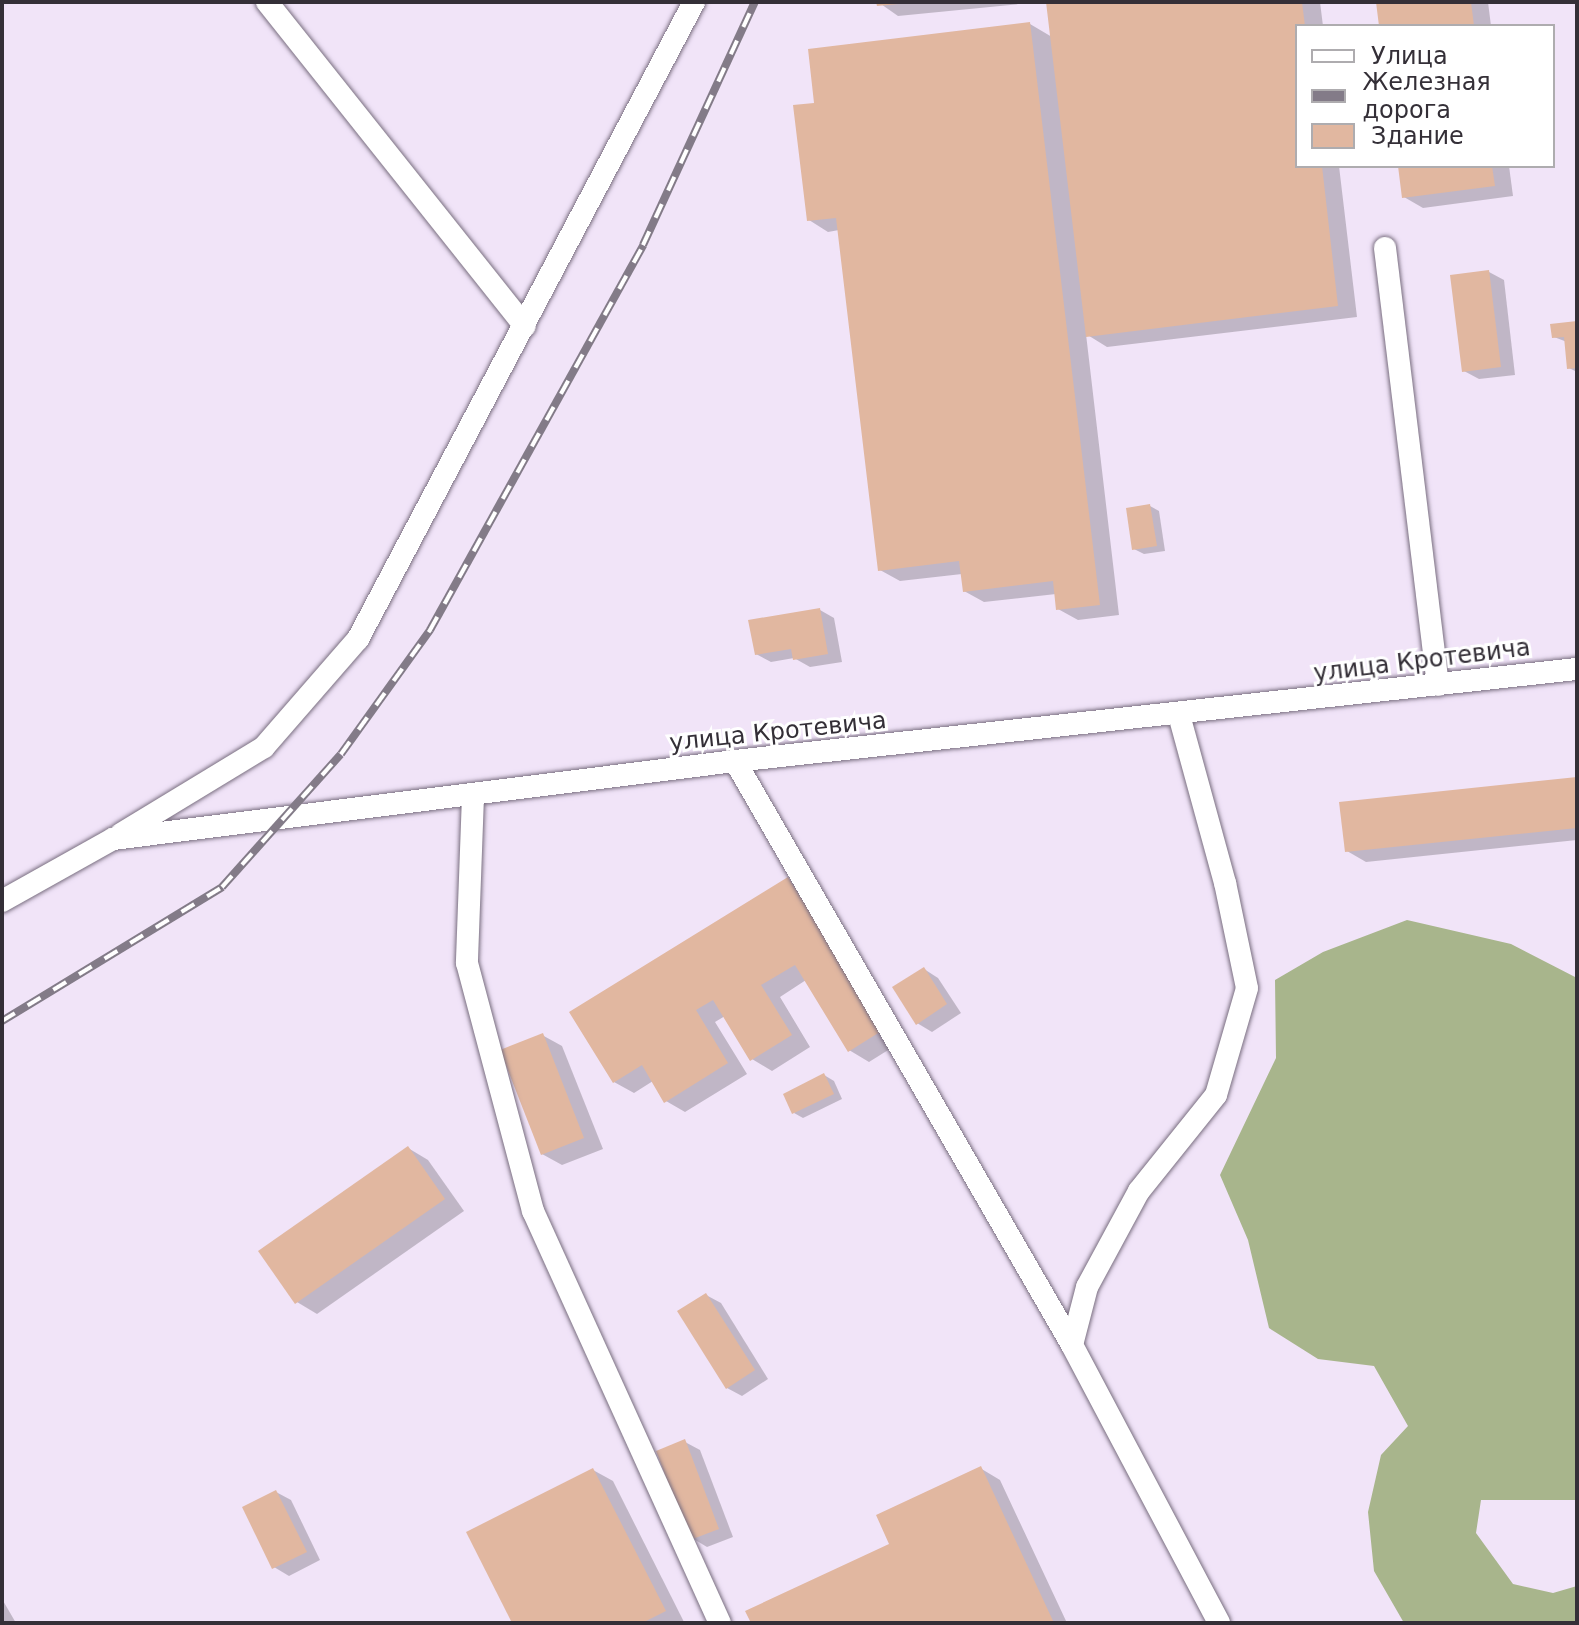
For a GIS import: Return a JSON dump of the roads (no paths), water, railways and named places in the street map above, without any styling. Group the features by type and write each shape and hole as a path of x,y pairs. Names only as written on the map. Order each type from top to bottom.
{"street":[{"path":"267,2 525,326"},
{"path":"113,839 264,747 358,639 694,2"},
{"path":"1385,248 1438,685"},
{"name":"улица Кротевича","path":"2,901 113,839 735,761 1179,715 1577,669"},
{"path":"1072,1345 1087,1287 1139,1191 1216,1095 1247,988 1225,883 1179,715"},
{"path":"735,761 1072,1345 1219,1623"},
{"path":"473,796 467,963 533,1211 720,1623"}],"railway":[{"path":"2,1021 222,887 341,754 430,630 643,245 755,2"}]}
